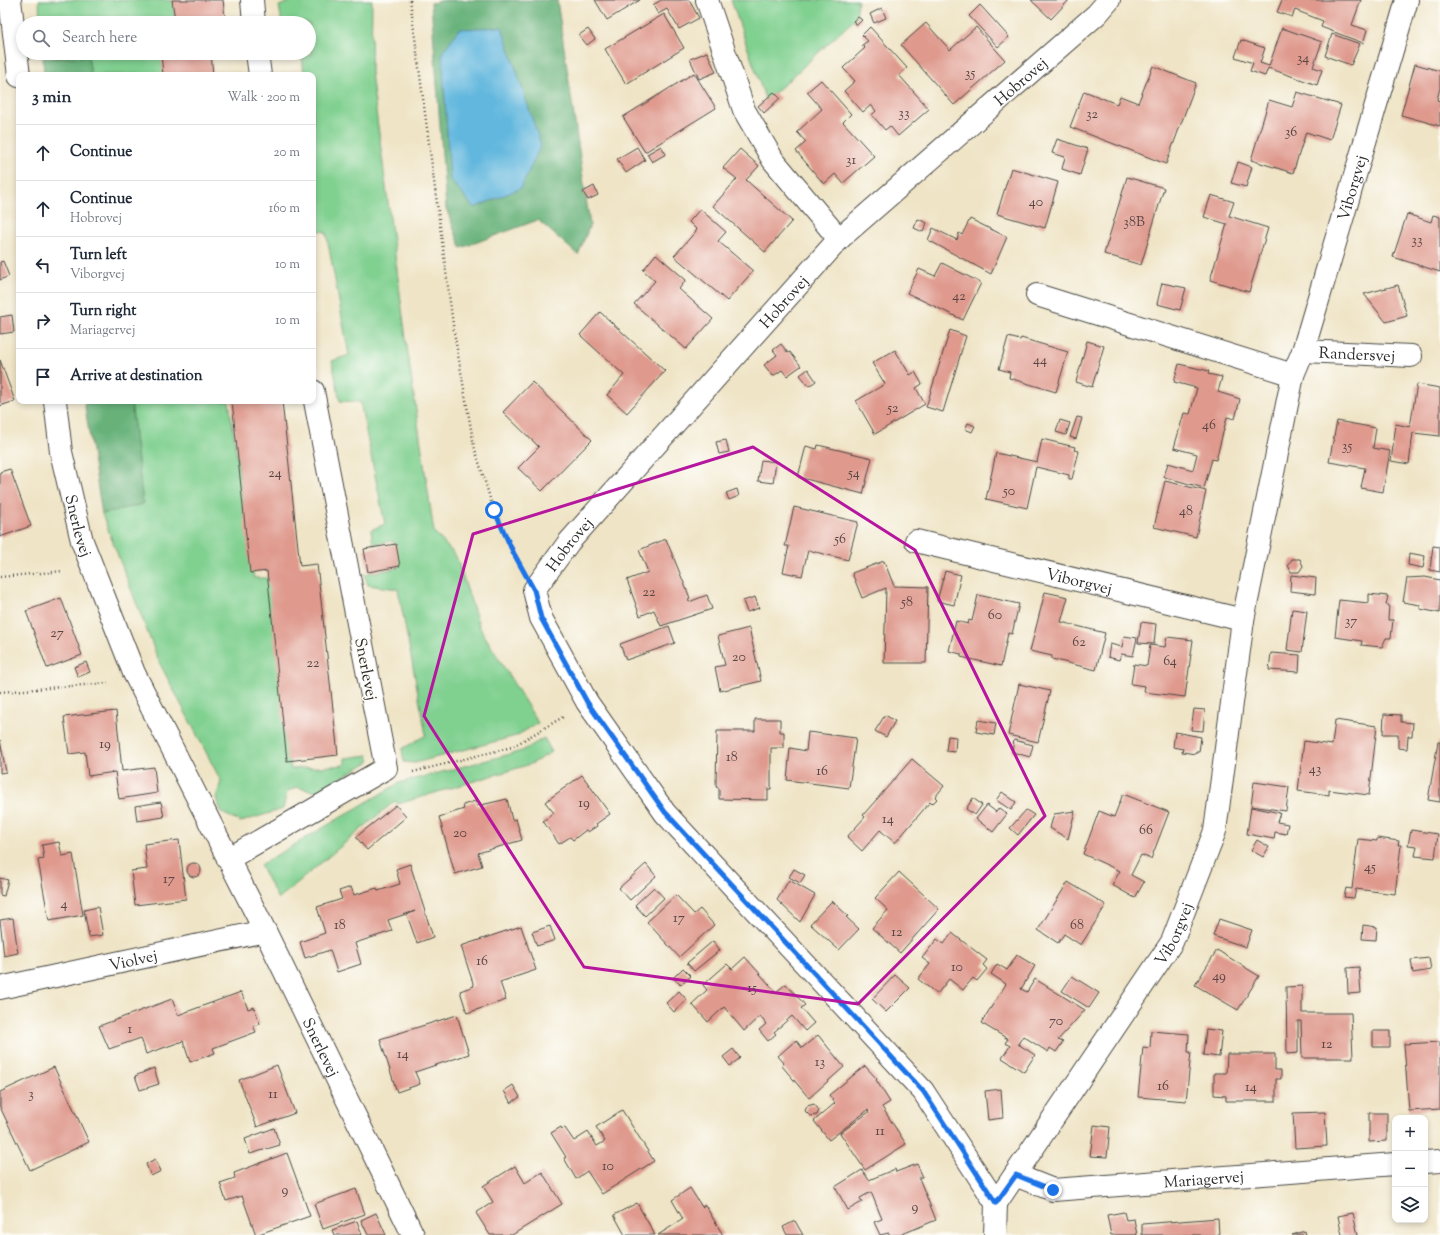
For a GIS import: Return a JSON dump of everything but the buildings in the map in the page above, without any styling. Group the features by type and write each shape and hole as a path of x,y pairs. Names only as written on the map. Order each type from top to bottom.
{"street":[{"path":"10,0 16,51"},
{"path":"252,0 253,16"},
{"path":"707,0 744,110 773,160 839,239"},
{"name":"Hobrovej","path":"534,590 569,542 839,239 1097,14 1109,0"},
{"name":"Viborgvej","path":"996,1203 1172,942 1215,831 1243,620 1293,375 1303,351 1407,0"},
{"path":"17,60 19,72"},
{"path":"258,60 260,72"},
{"path":"1037,294 1293,375"},
{"name":"Randersvej","path":"1303,351 1411,356"},
{"name":"Snerlevej","path":"55,404 61,452 82,541 134,673 266,931 413,1235"},
{"name":"Snerlevej","path":"316,404 386,768"},
{"name":"Viborgvej","path":"916,541 1243,620"},
{"path":"534,590 541,618 587,702 665,812 923,1091 996,1203 995,1235"},
{"path":"228,859 386,768"},
{"name":"Violvej","path":"0,988 266,931"},
{"path":"1428,1162 1440,1161"},
{"name":"Mariagervej","path":"1016,1175 1053,1190 1392,1164"}],"path":[{"path":"410,0 454,332 474,446 494,510 513,552 534,590"},
{"path":"0,577 57,573 91,564"},
{"path":"0,692 111,682 134,673"},
{"path":"386,768 404,774 512,747 541,730"}],"highlighted area":[{"path":"753,447 915,550 1045,816 858,1004 584,967 424,716 473,534"}],"green space":[{"path":"39,0 173,0 175,16 40,16"},
{"path":"294,0 372,0 371,73 410,369 434,532 456,556 480,628 538,723 516,736 415,763 404,762 402,749 426,735 398,589 368,585 364,574 398,568 393,541 373,544 371,530 385,524 360,402 340,401 332,361 349,355 326,232 316,230 316,72 304,72 302,60 316,60 316,16 281,16 279,6"},
{"path":"445,0 557,0 590,225 578,255 538,220 461,248 446,208 431,3"},
{"path":"731,0 858,0 856,18 766,101"},
{"path":"43,60 89,60 91,72 44,72"},
{"path":"89,60 162,60 164,72 91,72"},
{"path":"84,404 131,404 143,504 102,514"},
{"path":"131,404 229,404 254,578 269,578 291,769 345,765 345,758 368,755 370,761 317,792 296,787 287,792 283,809 241,822 222,813 216,798 221,781 159,662 102,514 143,504"},
{"path":"544,738 552,752 531,764 398,804 395,801 278,899 260,865 399,783 522,751"}],"water":[{"path":"502,27 541,145 521,188 474,208 450,179 442,53 459,29"}],"route":[{"path":"494,510 513,552 534,590 541,618 587,702 665,812 923,1091 996,1203 1016,1175 1053,1190"}]}
